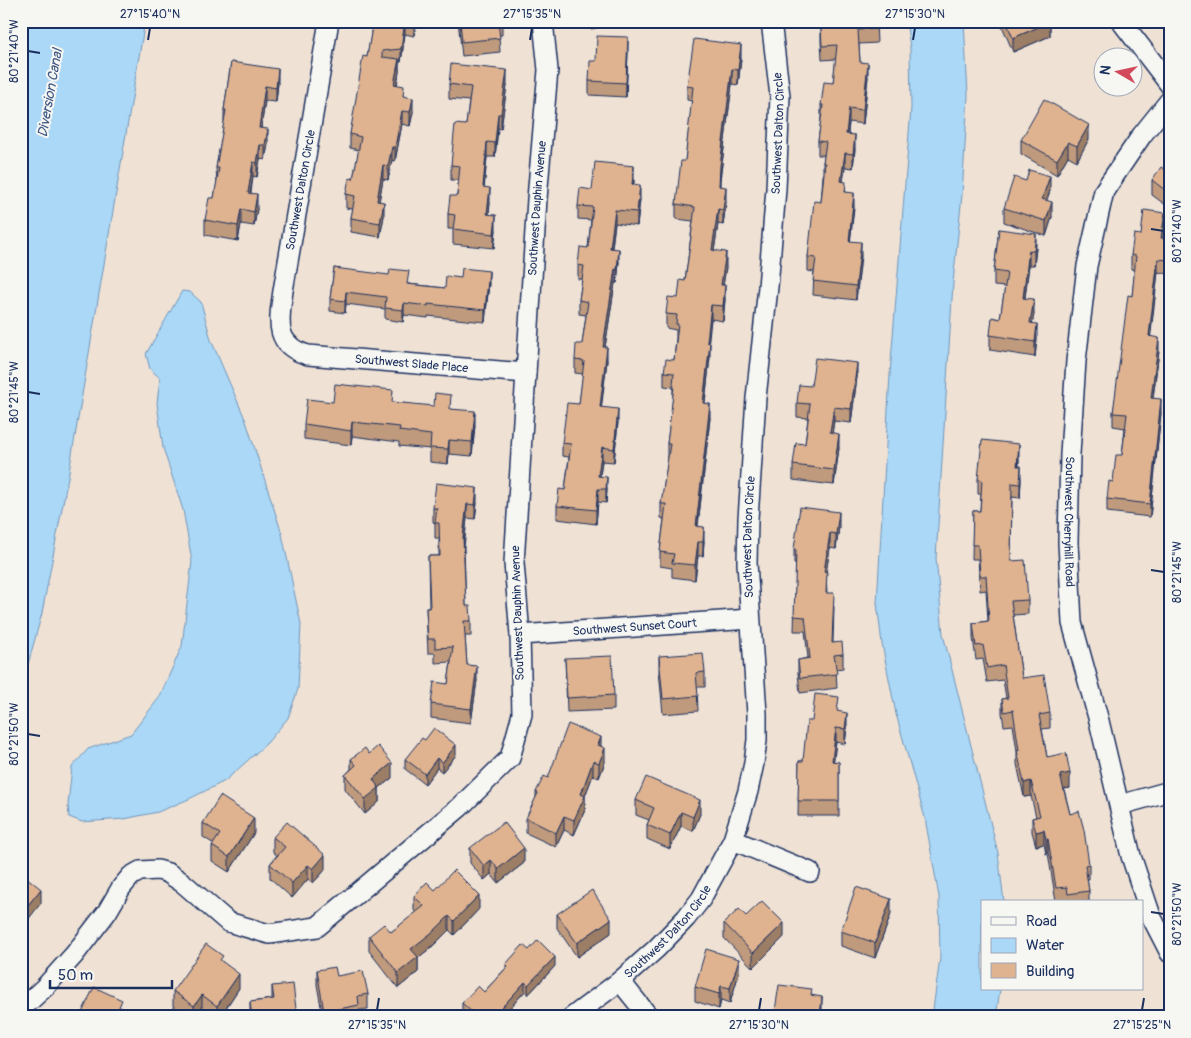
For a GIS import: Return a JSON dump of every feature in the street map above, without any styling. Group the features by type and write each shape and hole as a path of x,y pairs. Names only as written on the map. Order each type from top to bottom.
{"street":[{"name":"Southwest Dalton Circle","path":"298,352 284,339 279,323 329,21"},
{"name":"Southwest Dauphin Avenue","path":"21,1009 46,987 74,955 108,912 121,888 131,876 140,871 148,869 168,873 228,922 269,934 318,927 460,807 510,758 522,714 520,635 514,563 537,199 548,70 543,21"},
{"name":"Southwest Dalton Circle","path":"572,1017 620,981 656,949 686,918 701,899 733,840 748,791 754,763 757,740 754,660 747,563 748,519 756,398 776,189 780,96 771,21"},
{"path":"1120,21 1170,84"},
{"name":"Southwest Cherryhill Road","path":"1170,100 1142,135 1104,191 1087,266 1076,361 1070,454 1068,542 1072,623 1120,805 1131,856 1151,916 1170,952"},
{"name":"Southwest Slade Place","path":"298,352 308,355 526,373"},
{"name":"Southwest Sunset Court","path":"520,635 750,619"},
{"path":"1120,805 1170,791"},
{"path":"733,840 810,872"},
{"path":"620,981 649,1017"}],"water":[{"name":"Diversion Canal","path":"21,21 145,21 69,472 42,613 21,690"},
{"path":"906,21 964,21 968,95 962,195 953,283 936,558 943,634 998,853 1004,900 981,900 981,990 1000,990 996,1017 932,1017 940,958 939,897 925,818 896,714 882,644 877,603 890,374 911,108 910,47"},
{"path":"182,291 190,292 201,302 211,340 246,421 282,534 301,624 298,689 288,718 267,743 225,781 158,812 124,819 82,822 69,817 68,804 72,767 88,749 131,734 159,698 182,646 192,561 183,510 163,448 157,403 160,378 150,369 146,354"}],"building":[{"path":"373,21 405,21 401,49 382,51 382,57 399,59 394,84 404,86 403,96 413,98 410,112 402,111 395,147 392,147 388,166 383,165 377,201 384,202 380,223 351,218 355,196 346,194 349,178 353,179 361,137 350,134 363,56 367,57"},
{"path":"460,21 498,21 500,38 462,42"},
{"path":"831,21 876,21 877,29 858,30 860,62 868,63 863,110 849,108 846,134 855,135 853,154 845,153 841,181 846,182 845,192 854,193 849,241 861,242 856,286 813,281 816,258 808,257 814,201 821,202 825,163 823,163 826,142 818,141 824,82 833,83 837,45 822,46 821,28 832,27"},
{"path":"1006,21 1050,21 1050,22 1013,38"},
{"path":"597,36 628,37 626,83 589,81 590,61 596,61"},
{"path":"694,39 741,45 738,70 732,69 720,166 719,186 726,187 723,210 718,209 712,250 726,252 721,285 725,285 723,306 711,305 707,342 710,343 703,403 710,404 696,526 704,527 703,542 698,542 695,565 672,563 674,554 660,552 666,504 661,504 670,444 667,444 674,386 674,373 664,372 666,359 674,360 678,324 676,324 677,315 666,314 668,297 678,298 680,280 685,281 695,207 676,204 681,161 685,161 693,87 687,86"},
{"path":"231,62 278,69 276,88 265,86 259,128 268,129 265,145 260,145 257,163 253,162 248,193 257,194 254,212 241,209 238,226 205,220 209,198 214,198 219,168 216,168 226,110 224,110"},
{"path":"451,64 507,70 501,114 498,114 495,143 487,142 483,187 490,188 487,214 496,215 494,234 453,229 455,215 448,214 450,196 457,196 460,166 451,165 455,124 466,125 471,87 449,84"},
{"path":"1044,99 1089,125 1077,146 1068,142 1057,160 1021,140"},
{"path":"595,162 634,166 632,184 640,185 637,212 615,210 610,248 619,249 603,347 607,347 600,407 618,409 614,449 602,447 598,476 607,477 606,489 598,489 596,510 557,506 559,489 565,490 571,444 562,443 567,403 579,404 584,361 575,360 576,344 582,344 588,302 579,300 584,266 578,265 580,247 588,248 593,207 578,206 580,188 592,190"},
{"path":"1161,167 1170,173 1170,194 1152,180"},
{"path":"1029,170 1050,176 1042,199 1052,202 1046,221 1004,208 1014,177 1026,181"},
{"path":"1144,210 1165,213 1161,238 1170,239 1169,260 1158,259 1149,336 1159,338 1151,398 1161,399 1150,504 1107,499 1109,481 1113,482 1116,455 1122,455 1127,414 1113,413 1128,295 1132,296 1136,256 1131,255 1134,234 1141,235"},
{"path":"999,229 1036,234 1034,251 1029,250 1023,298 1034,299 1030,323 1037,324 1035,342 990,335 992,317 1000,319 1007,273 994,271"},
{"path":"334,268 389,275 390,269 409,271 407,284 445,288 446,276 461,278 462,268 489,271 485,310 404,303 403,310 385,308 386,297 346,292 345,301 330,299"},
{"path":"815,358 857,363 851,409 834,407 830,432 839,434 834,470 793,465 796,443 805,444 810,404 797,403 799,385 811,386"},
{"path":"335,384 393,390 392,402 434,406 435,393 451,395 450,409 475,411 472,442 449,440 448,449 430,448 431,435 399,431 400,427 352,422 351,431 304,424 307,399 333,402"},
{"path":"982,440 1019,444 1017,466 1021,466 1020,484 1012,483 1011,561 1025,560 1028,600 1011,601 1022,678 1044,675 1050,713 1039,715 1047,757 1066,753 1070,773 1060,775 1070,814 1079,811 1084,830 1089,864 1085,865 1089,891 1068,894 1067,887 1056,888 1048,839 1046,839 1044,830 1036,832 1032,818 1040,816 1031,781 1024,783 1017,750 1019,750 1013,710 1004,712 1002,699 1008,698 1003,665 987,668 983,645 976,646 973,623 989,621 986,576 980,576 978,545 972,545 973,511 980,511 982,480 978,479"},
{"path":"436,483 477,488 475,505 467,504 463,537 466,606 470,606 471,621 464,621 467,665 477,666 471,709 431,704 434,682 448,684 453,647 435,648 435,639 428,639 426,608 430,608 428,556 440,556 439,523 435,523 437,508 433,508"},
{"path":"800,507 839,512 836,534 830,533 824,572 827,572 826,593 834,593 832,643 842,642 843,654 834,655 837,674 800,678 798,660 810,658 805,617 794,616 796,550 794,549"},
{"path":"703,653 705,672 696,673 698,696 663,699 659,656"},
{"path":"612,656 614,695 567,698 565,658"},
{"path":"815,694 839,697 837,711 847,713 845,729 836,728 832,761 839,762 839,801 798,801 799,761 803,761 807,721 812,721"},
{"path":"568,724 601,737 598,745 605,748 599,763 593,761 581,794 585,796 574,820 564,816 556,833 526,818 544,776 548,778"},
{"path":"434,728 456,745 442,763 437,758 425,774 405,759 422,738 425,740"},
{"path":"378,746 392,763 373,779 379,788 365,799 345,775 356,765 351,759 365,748 369,754"},
{"path":"646,777 700,800 693,817 681,812 670,835 647,825 654,808 636,800"},
{"path":"220,796 254,818 229,857 212,846 220,834 203,823"},
{"path":"287,822 325,855 313,869 308,865 292,883 270,864 285,847 273,837"},
{"path":"504,822 524,848 498,869 491,860 484,866 470,848"},
{"path":"454,870 479,895 454,921 449,916 411,949 418,957 398,973 369,936 384,924 391,932 424,906 414,896 427,882 435,890"},
{"path":"21,873 41,889 24,910 27,913 21,920"},
{"path":"856,887 891,899 875,943 841,931"},
{"path":"592,890 611,919 577,943 557,914"},
{"path":"762,901 784,923 753,953 724,923 739,909 746,916"},
{"path":"538,940 555,957 528,985 525,982 493,1017 477,1017 462,1003 478,986 484,992 508,966 506,964 523,945 529,950"},
{"path":"206,944 223,956 220,960 239,974 217,1006 202,995 194,1006 173,991"},
{"path":"706,949 739,959 730,988 721,986 719,994 695,987"},
{"path":"335,967 337,976 363,971 368,994 358,996 359,1005 324,1012 317,970"},
{"path":"293,984 297,1017 252,1017 250,1002 274,999 272,986"},
{"path":"779,985 812,989 811,995 822,997 820,1017 774,1017"},
{"path":"94,987 122,1000 119,1007 125,1009 121,1017 80,1017"}]}
